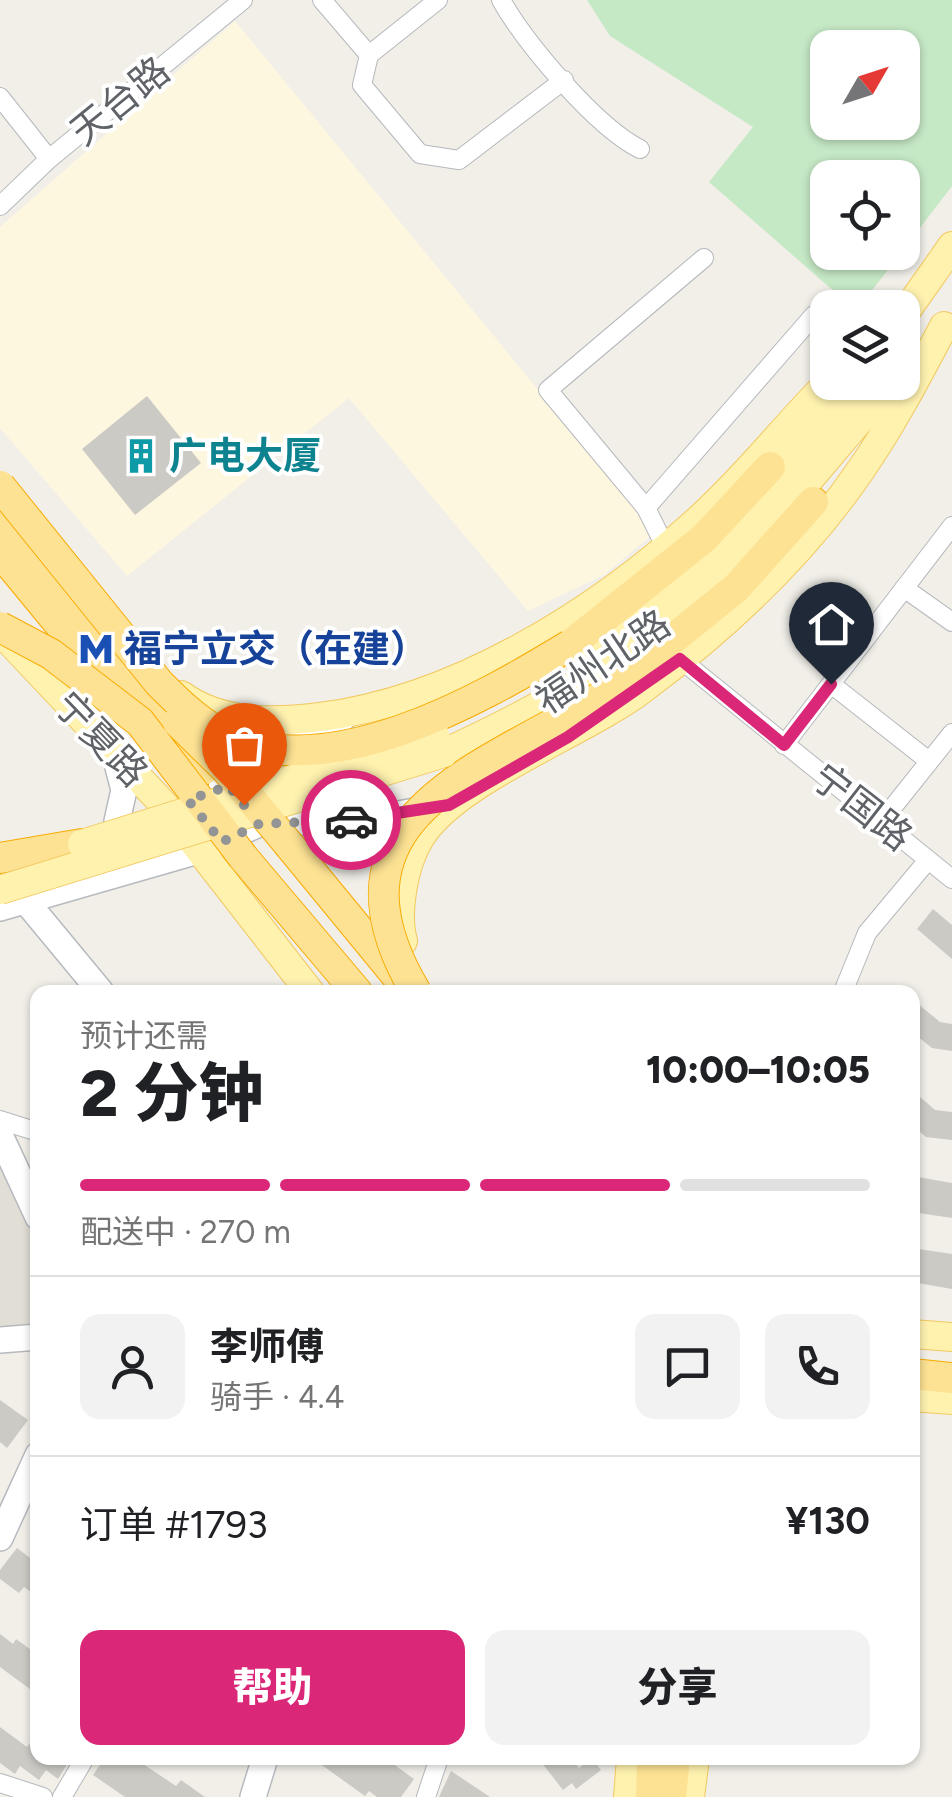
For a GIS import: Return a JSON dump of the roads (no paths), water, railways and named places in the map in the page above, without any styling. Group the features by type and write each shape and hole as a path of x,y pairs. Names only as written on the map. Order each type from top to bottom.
{"highway":[{"path":"0,486 158,683 186,710 220,733 273,749 336,747 382,736 464,704 570,645 704,538 770,467"},
{"path":"412,985 396,960 385,919 384,884 396,842 425,802 463,772 605,694 736,588 814,502"},
{"path":"0,512 380,985"},
{"path":"0,552 140,722 243,857 351,985"},
{"path":"0,629 51,654 140,722"},
{"path":"126,672 226,768 410,985"},
{"path":"0,855 82,844"},
{"path":"920,1361 952,1364"},
{"path":"920,1375 952,1378"},
{"path":"651,1797 652,1765"},
{"path":"670,1797 673,1765"}],"main road":[{"path":"918,290 952,246"},
{"path":"920,357 948,320"},
{"path":"449,805 432,788 403,715 410,700 584,612 666,548 739,480 812,400"},
{"path":"770,467 824,400"},
{"name":"福州北路","path":"440,744 535,689 626,629 738,527 843,400"},
{"name":"福州北路","path":"227,821 440,744 573,688 682,608 754,541 884,400"},
{"path":"814,502 888,400"},
{"path":"414,985 401,933 402,891 419,838 449,805 568,737 680,659 735,612 841,498 892,400"},
{"name":"宁夏路","path":"0,504 112,642"},
{"name":"宁夏路","path":"0,573 177,804"},
{"name":"宁夏路","path":"0,629 114,752 177,804 227,821 341,985"},
{"path":"112,642 186,699 213,711 254,721 357,713"},
{"path":"112,642 227,821 391,985"},
{"path":"8,899 227,821 303,736 430,688"},
{"path":"114,752 124,790 118,821"},
{"path":"0,855 177,804 227,821"},
{"path":"0,869 82,844 227,821 373,819 449,805"},
{"path":"8,899 227,821"},
{"name":"宁夏路","path":"227,821 307,985"},
{"path":"8,899 94,985"},
{"path":"0,1136 30,1200"},
{"path":"920,1335 952,1337"},
{"path":"0,1340 30,1338"},
{"path":"920,1398 952,1400"},
{"path":"0,1538 30,1472"},
{"path":"253,1797 263,1765"},
{"path":"628,1797 630,1765"},
{"path":"690,1797 695,1765"}],"street":[{"name":"天台路","path":"0,206 49,159 243,0"},
{"path":"322,0 369,56"},
{"path":"438,0 369,56 362,85 420,154 459,160 564,80"},
{"path":"501,0 518,30 617,137 640,148"},
{"path":"0,97 49,159"},
{"path":"666,548 646,508 548,390 704,258"},
{"path":"646,508 810,320"},
{"path":"784,745 952,526"},
{"path":"904,588 952,622"},
{"name":"宁国路","path":"680,659 952,879"},
{"path":"831,684 929,761"},
{"path":"880,822 952,733"},
{"path":"846,985 866,934 928,860"},
{"path":"0,1120 30,1129"},
{"path":"62,1797 81,1765"},
{"path":"426,1797 437,1765"},
{"path":"0,1783 43,1797"}],"place":[{"name":"广电大厦","path":"141,456"},
{"name":"福宁立交（在建）","path":"96,649"}]}
